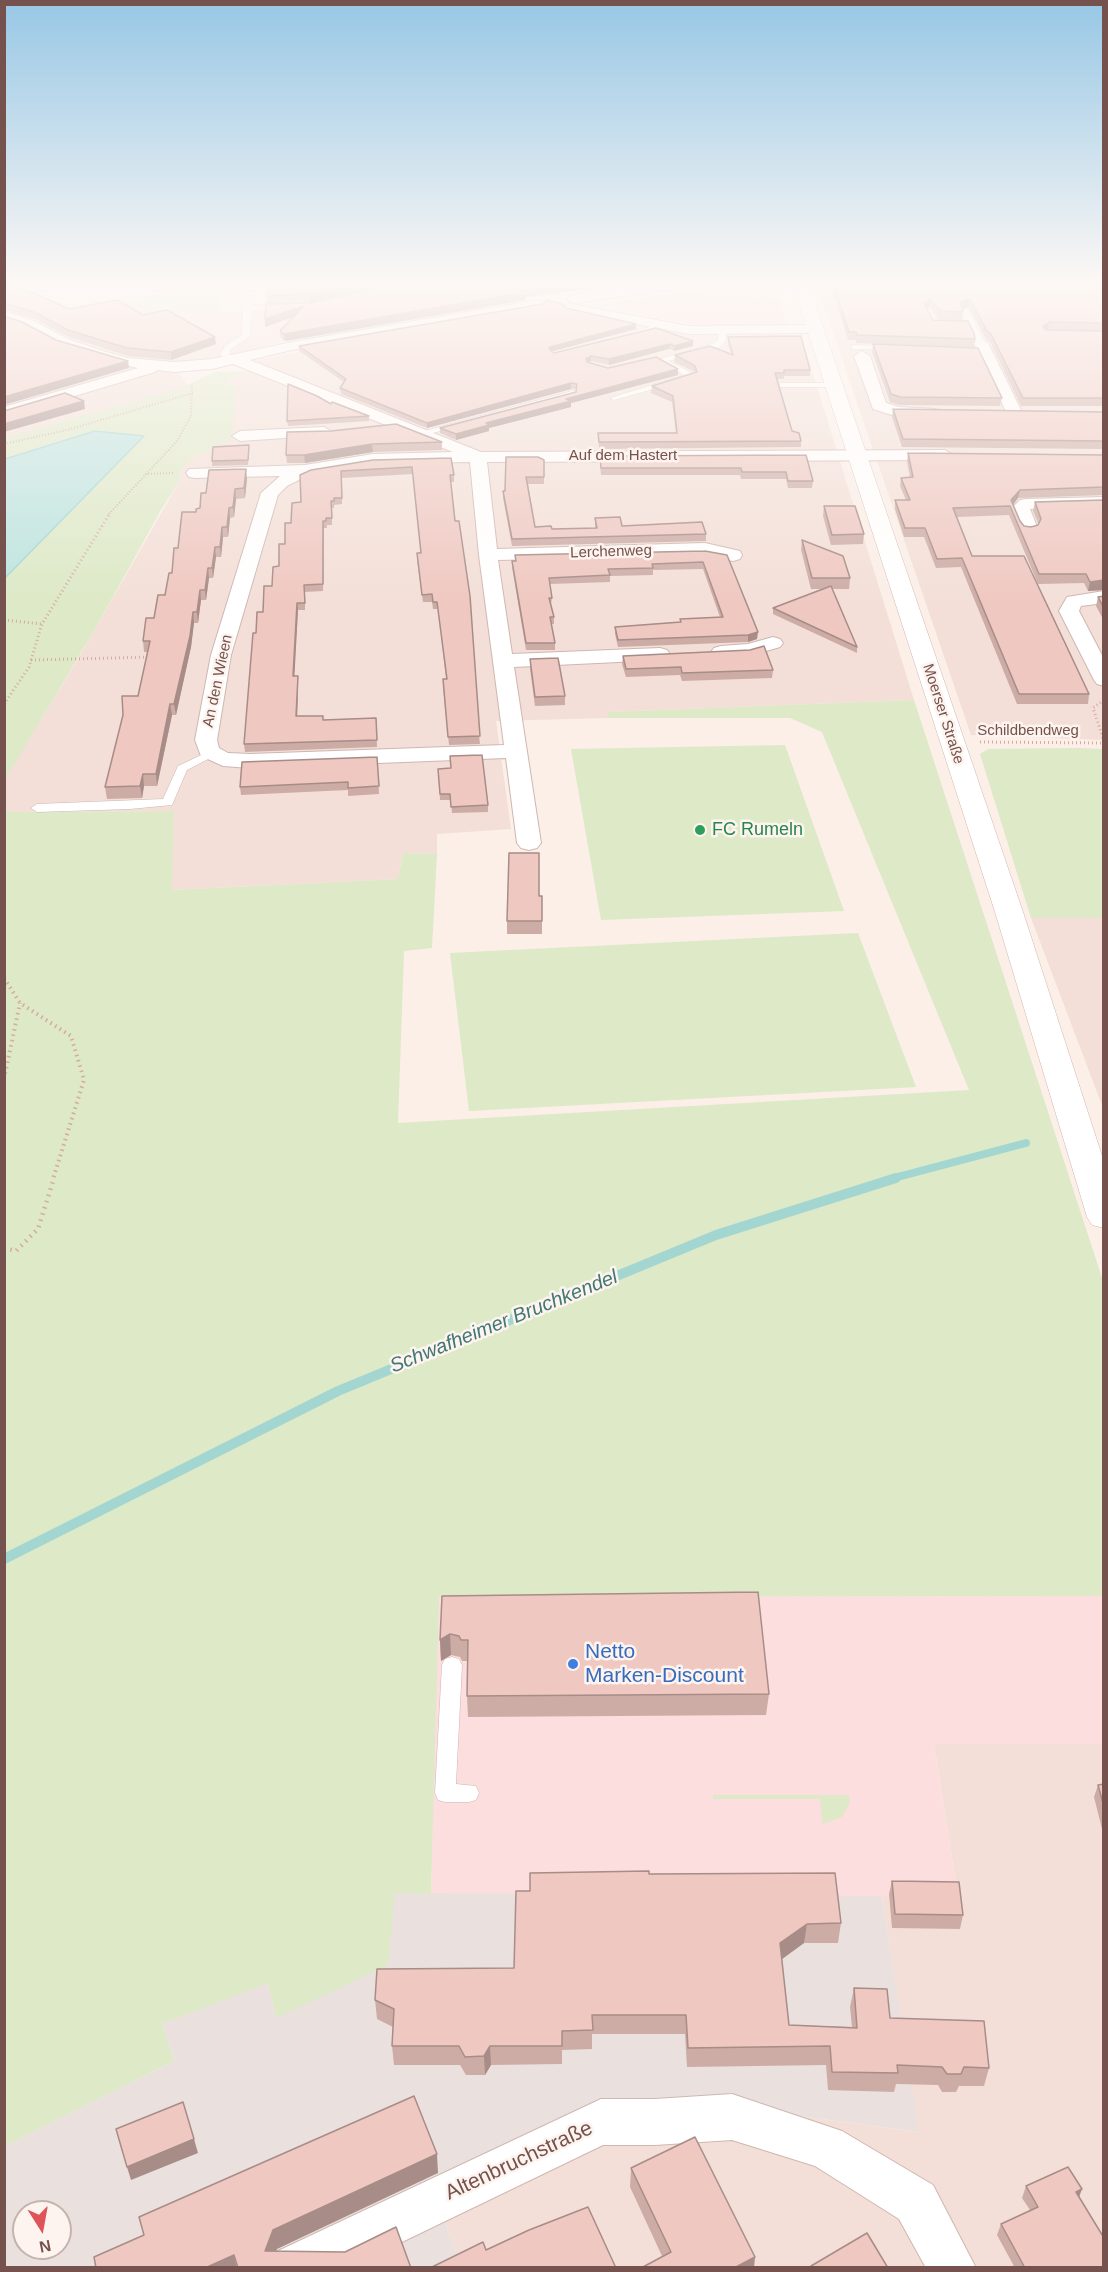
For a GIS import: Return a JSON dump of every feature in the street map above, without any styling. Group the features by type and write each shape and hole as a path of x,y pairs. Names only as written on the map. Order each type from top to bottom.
{"main road":[{"name":"Moerser Straße","path":"835,392 1009,912 1104,1217"}],"street":[{"path":"4,412 72,392"},
{"name":"Auf dem Hastert","path":"314,392 479,457 962,455"},
{"path":"874,392 879,406 898,412 945,412"},
{"path":"991,412 1020,412 1007,392"},
{"name":"Auf dem Hastert","path":"364,429 396,426"},
{"path":"240,436 343,431"},
{"path":"479,457 478,471 488,555 529,843"},
{"name":"An den Wieen","path":"195,473 306,470 373,459 479,457"},
{"name":"An den Wieen","path":"306,470 281,482 270,493 221,655 206,741 208,751 223,759 250,761 516,751"},
{"path":"1029,529 1021,508 1026,504 1104,502"},
{"name":"Lerchenweg","path":"488,555 705,549 734,555"},
{"path":"1104,597 1074,601 1069,611 1104,680"},
{"path":"702,652 749,650 773,643"},
{"path":"503,661 679,654"},
{"name":"Altenbruchstraße","path":"295,2268 601,2122 732,2117 826,2147 916,2202 952,2268"}],"lane":[{"path":"614,398 635,392"},
{"path":"418,434 572,393"},
{"path":"37,808 130,806 168,802 182,768 212,753"},
{"path":"452,1665 445,1793 469,1793"}],"path":[{"path":"4,444 67,430 193,393 191,416 177,441 110,512 42,624 31,660 4,704"},
{"path":"4,620 42,624"},
{"path":"31,660 161,657"},
{"path":"1104,700 1093,708 1104,742"},
{"name":"Schildbendweg","path":"952,742 1104,742"},
{"path":"4,978 20,1002 71,1036 84,1080 38,1229 16,1251 4,1248"},
{"path":"4,1079 20,1002"}],"shaded area":[{"path":"5,392 193,393 5,444"},
{"path":"236,392 819,392 914,700 609,712 608,718 496,721 511,829 437,834 437,854 403,853 398,879 171,890 174,811 5,812 4,780 78,659 179,482 181,470 191,458 208,450"},
{"path":"853,392 1103,392 1103,740 971,735"},
{"path":"1031,918 1103,918 1103,1108"},
{"path":"1103,1596 1103,1744 934,1744 958,1897 431,1894 438,1597"},
{"path":"934,1743 1103,1744 1103,2267 462,2267 441,2213 679,2100 918,2132 882,1896 958,1896"},
{"path":"395,1893 882,1896 919,2132 679,2100 441,2213 462,2267 5,2268 5,2146 174,2061 162,2024 268,1982 276,2018"}],"green space":[{"path":"167,392 236,392 231,439 192,458 181,470 179,482 5,780 5,578 143,437 95,431 5,459 5,438"},
{"path":"914,700 1103,1281 1103,1596 439,1597 431,1894 395,1893 388,1965 276,2018 268,1983 162,2024 174,2061 5,2146 5,812 174,811 172,890 398,879 403,853 437,854 432,948 404,951 398,1123 969,1090 822,732 790,718 608,718 608,712"},
{"name":"FC Rumeln","path":"785,745 844,911 601,920 571,749"},
{"path":"988,749 1103,749 1103,918 1031,918 980,754"},
{"path":"858,933 916,1087 469,1111 450,953"},
{"path":"713,1795 849,1795 850,1802 842,1817 823,1824 820,1799 713,1799"}],"water":[{"path":"95,431 144,436 5,578 5,459"}],"building":[{"path":"4,392 21,392 4,397"},
{"path":"288,392 307,392 331,404 332,402 369,416 287,421"},
{"path":"350,392 539,392 427,423"},
{"path":"576,392 592,392 566,399 571,401 486,423 489,425 456,434 440,428"},
{"path":"665,392 781,392 792,431 799,433 801,441 599,442 598,433 677,433 673,396"},
{"path":"890,392 999,392 1002,398 900,397"},
{"path":"1020,392 1104,392 1104,398 1023,398"},
{"path":"65,393 84,401 4,424 4,411"},
{"path":"893,409 1104,412 1104,441 903,439"},
{"path":"396,424 442,442 372,444 304,455 286,455 287,432 331,431"},
{"path":"249,445 248,460 212,461 213,447"},
{"path":"908,453 1104,455 1104,487 1020,490 1011,500 1020,521 1024,526 1031,527 1038,525 1041,519 1035,502 1104,500 1104,580 1090,582 1086,574 1039,574 1010,506 953,508 972,556 1024,556 1089,694 1019,694 962,558 937,559 925,528 905,528 895,500 910,500 901,478 913,477"},
{"path":"806,455 813,481 788,481 786,472 742,472 741,468 601,468 600,456"},
{"path":"506,457 538,457 544,460 544,477 526,477 535,527 597,528 595,518 620,517 622,526 702,522 706,534 512,539 503,491 505,491"},
{"path":"451,458 454,475 450,475 455,521 459,521 470,596 480,736 448,737 443,679 447,679 437,602 433,602 432,594 422,595 417,553 421,553 412,467 341,471 342,498 334,498 334,501 331,501 332,518 326,518 326,521 323,521 323,584 304,585 305,603 297,603 293,676 298,676 296,716 323,716 323,720 376,718 377,740 244,744 253,633 256,633 257,612 263,612 264,586 272,586 273,567 279,566 279,544 285,544 285,523 291,523 292,503 301,502 300,475 311,470 373,460"},
{"path":"246,469 244,488 235,489 233,507 229,508 227,527 222,527 220,547 215,547 212,568 208,568 205,590 200,590 197,612 193,612 190,636 174,704 170,704 156,774 143,774 140,786 105,787 123,715 122,696 138,696 150,641 143,641 146,618 154,618 158,595 165,595 169,573 172,573 174,548 178,548 182,512 196,512 196,509 200,508 201,493 206,493 209,470"},
{"path":"824,506 855,506 864,534 832,535"},
{"path":"802,540 843,556 850,578 812,578"},
{"path":"705,551 727,555 758,632 748,635 618,640 615,627 681,622 680,619 723,617 703,562 652,564 653,568 608,569 610,575 549,578 552,598 549,598 554,617 550,617 555,643 526,643 512,561 516,561 515,555"},
{"path":"831,586 857,647 773,608"},
{"path":"1104,596 1104,608 1098,597"},
{"path":"764,646 773,670 682,673 681,667 626,669 623,656 750,650"},
{"path":"558,658 565,696 535,697 530,659"},
{"path":"482,755 488,805 451,807 450,794 440,794 438,769 451,768 450,756"},
{"path":"377,757 379,786 348,788 348,782 240,787 242,762"},
{"path":"509,853 539,853 539,896 542,896 542,921 507,921"},
{"path":"758,1592 769,1694 467,1696 468,1640 461,1640 459,1636 450,1634 440,1640 442,1596"},
{"path":"1104,1784 1104,1807 1098,1785"},
{"path":"649,1871 649,1874 835,1873 841,1923 807,1924 780,1943 789,2025 857,2028 854,1988 887,1989 890,2018 984,2021 989,2068 964,2067 961,2074 947,2074 942,2067 897,2065 898,2073 832,2072 830,2046 688,2048 686,2015 592,2015 593,2030 562,2031 562,2046 490,2046 484,2056 465,2057 459,2046 392,2046 394,2009 375,2000 377,1969 514,1968 516,1891 530,1891 530,1873"},
{"path":"892,1881 959,1882 963,1915 895,1914"},
{"path":"414,2096 437,2154 273,2230 265,2251 345,2252 396,2227 411,2268 238,2268 234,2255 205,2268 96,2268 94,2257 144,2235 139,2217"},
{"path":"183,2102 194,2139 127,2167 116,2129"},
{"path":"695,2137 755,2257 734,2268 641,2268 671,2252 631,2168"},
{"path":"1068,2167 1082,2189 1076,2192 1104,2238 1104,2268 1025,2268 1001,2224 1038,2207 1026,2186"},
{"path":"588,2207 616,2268 430,2268 483,2242 486,2250"},
{"path":"867,2233 888,2268 812,2268 811,2266"}],"waterway":[{"name":"Schwafheimer Bruchkendel","path":"890,1179 1026,1143"},
{"name":"Schwafheimer Bruchkendel","path":"4,1559 338,1391 716,1235 896,1178"}],"place":[{"name":"FC Rumeln","path":"700,830"},
{"name":"Netto Marken-Discount","path":"573,1664"}]}
